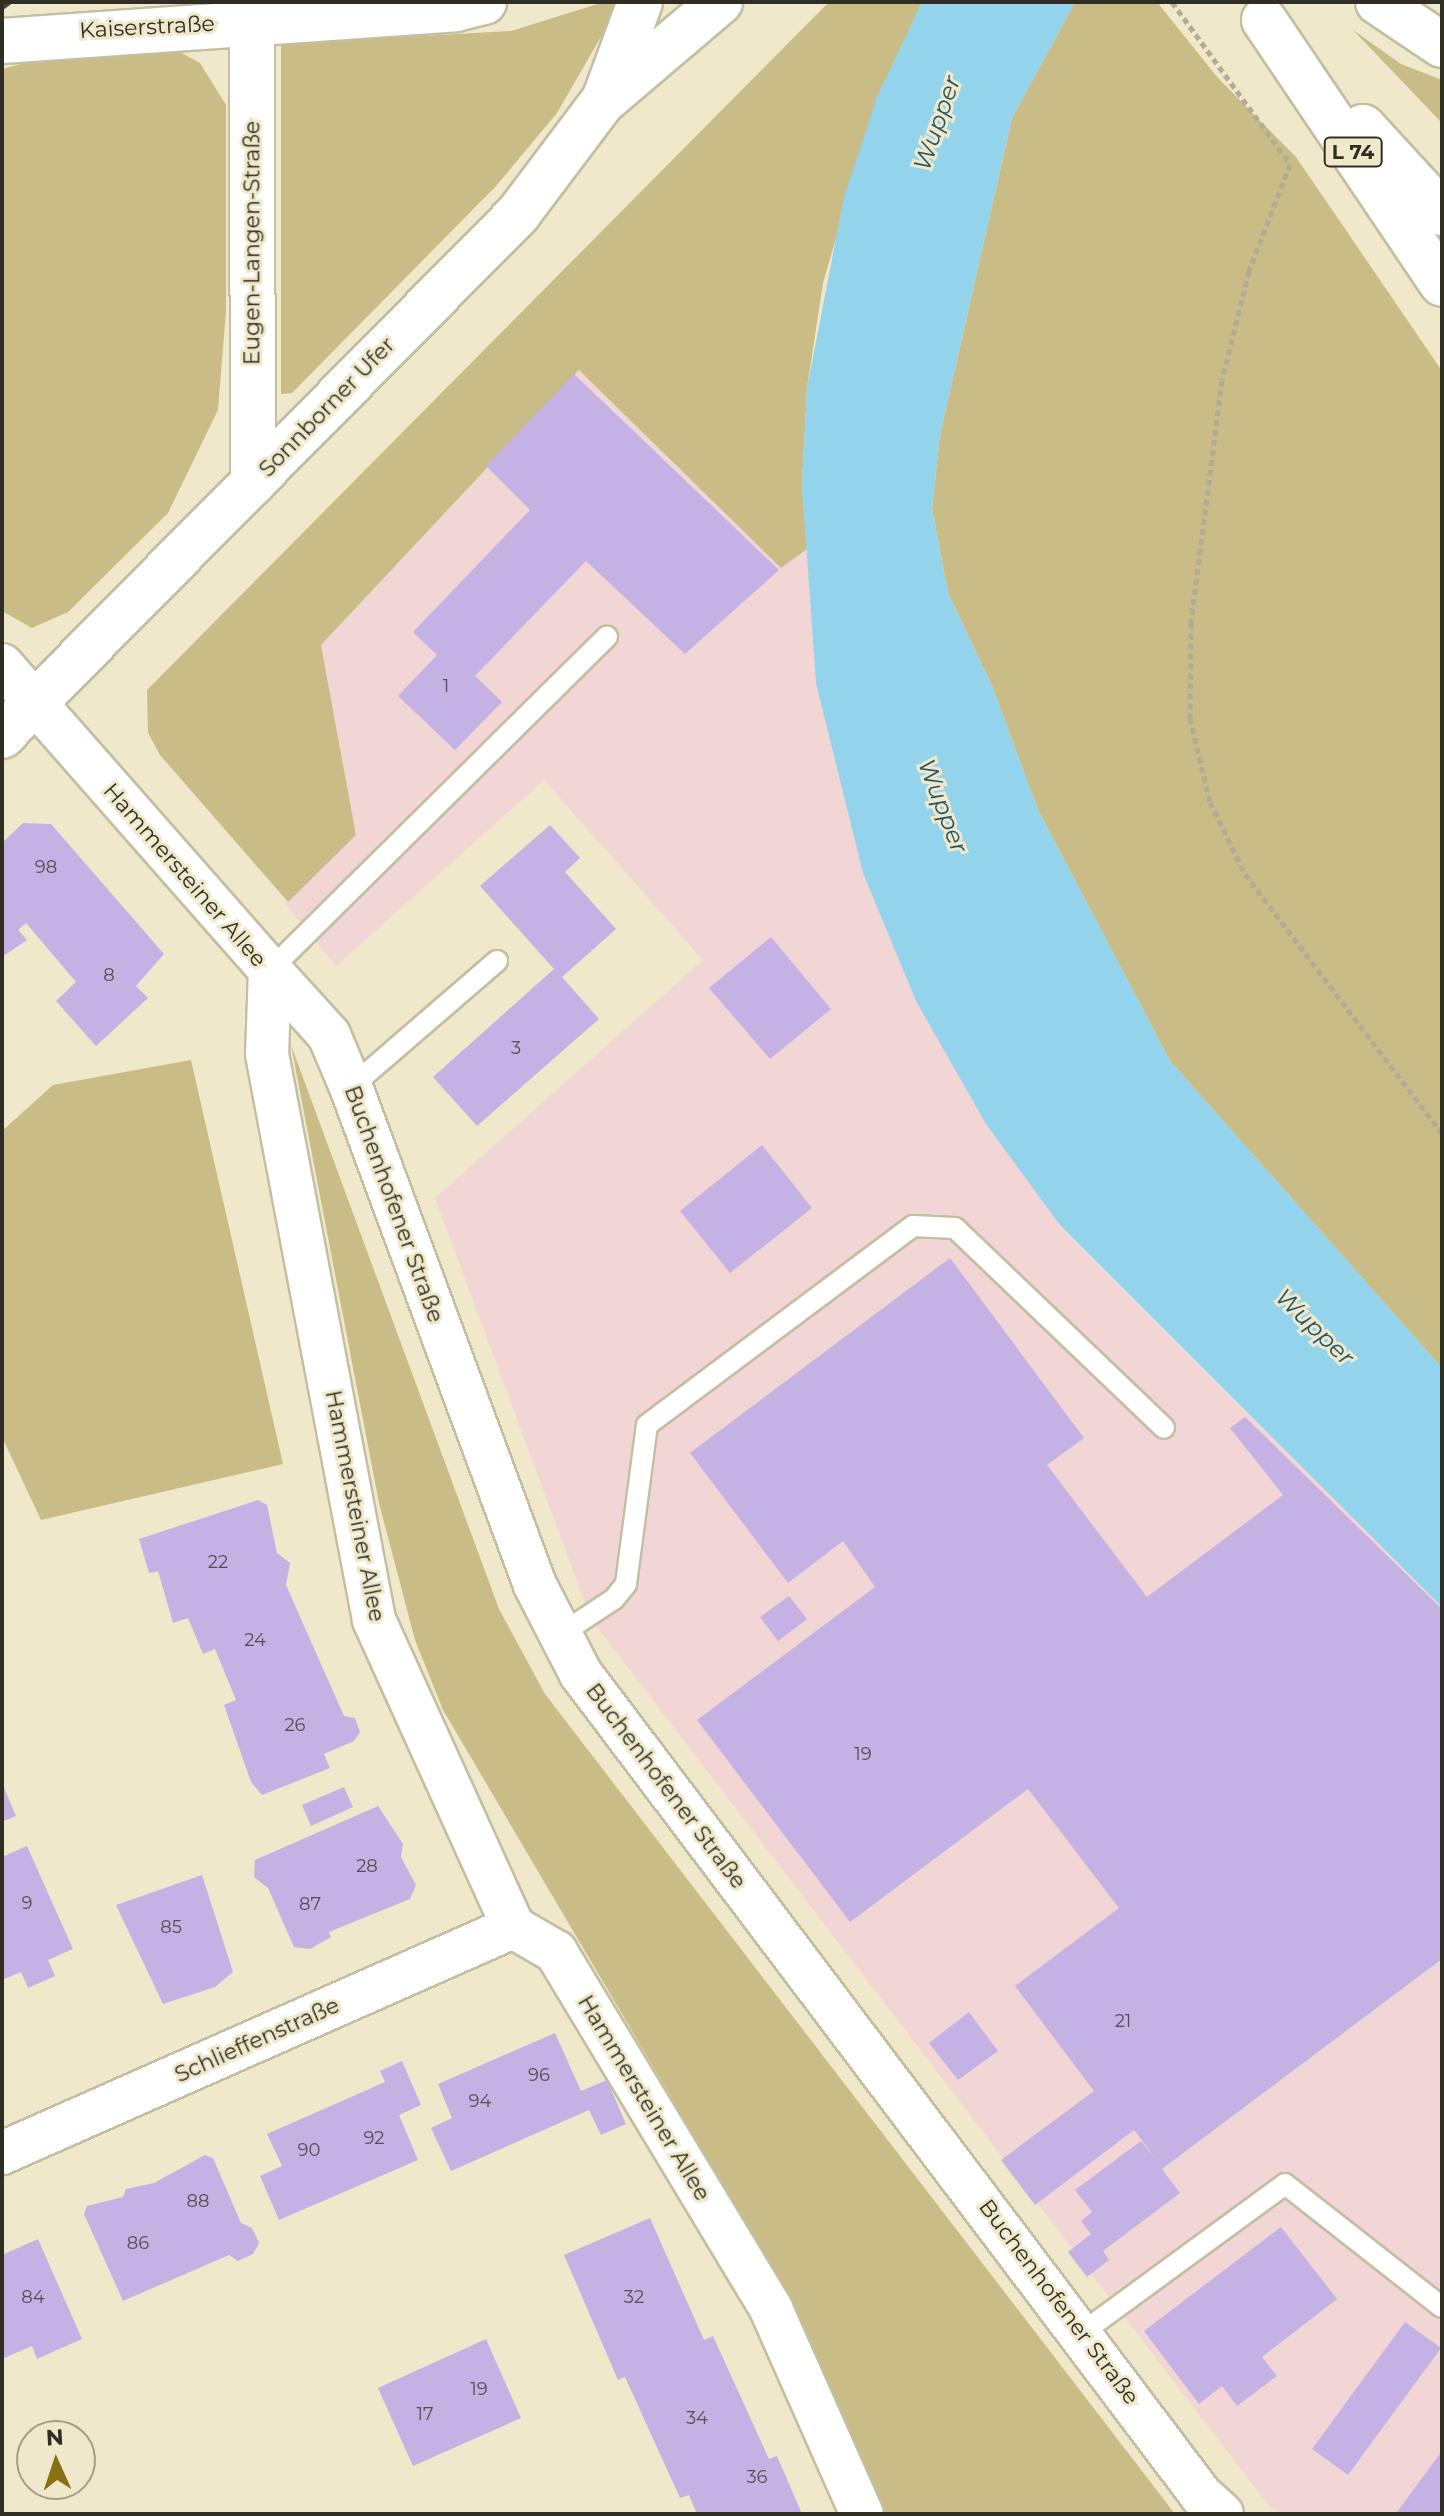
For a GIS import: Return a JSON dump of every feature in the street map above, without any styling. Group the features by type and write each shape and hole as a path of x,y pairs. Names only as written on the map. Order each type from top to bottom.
{"main road":[{"name":"Kaiserstraße","path":"2,41 252,11 412,13 484,2"},
{"name":"Sonnborner Ufer","path":"604,100 640,2"},
{"name":"Sonnborner Ufer","path":"2,736 518,214 604,100 720,2"},
{"path":"1378,2 1442,45"},
{"name":"Eugen-Langen-Straße","path":"252,11 253,483"},
{"path":"1256,11 1442,213"},
{"name":"L 74","path":"1256,11 1442,284"}],"street":[{"name":"Hammersteiner Allee","path":"2,665 270,970 267,1054 374,1620 513,1927 556,1952 771,2309 862,2514"},
{"name":"Buchenhofener Straße","path":"270,970 329,1035 558,1636 581,1674 1083,2332 1201,2495 1222,2514"},
{"name":"Schlieffenstraße","path":"2,2152 513,1927"}],"lane":[{"path":"270,970 607,637"},
{"path":"351,1087 497,961"},
{"path":"558,1636 614,1599 626,1584 647,1425 913,1226 955,1228 1164,1428"},
{"path":"1083,2332 1285,2184 1442,2307"}],"path":[{"path":"1172,2 1225,69 1290,164 1249,271 1222,380 1191,623 1190,718 1210,802 1245,874 1442,1134"}],"shaded area":[{"path":"604,2 621,2 557,113 497,185 292,393 281,394 281,44 511,31"},
{"path":"829,2 922,2 877,98 823,283 807,388 802,485 807,549 781,568 579,370 321,645 356,835 288,902 160,755 148,733 147,690"},
{"path":"1075,2 1157,2 1218,78 1296,157 1442,371 1442,1368 1170,1061 1038,810 992,686 948,593 932,509 940,435 1012,118"},
{"path":"1353,30 1401,64 1442,80 1442,123"},
{"path":"174,49 200,63 226,105 226,311 218,410 168,513 68,612 32,628 2,611 2,69 66,52"},
{"path":"580,370 781,567 807,549 816,683 1060,1225 1442,1607 1442,2514 1281,2514 1269,2506 591,1619 435,1198 703,960 544,780 336,966 285,904 356,835 321,645"},
{"path":"291,1045 499,1609 545,1694 1175,2514 886,2514 771,2267 443,1710 415,1640 379,1503"},
{"path":"191,1060 283,1464 41,1520 2,1437 2,1131 53,1085"}],"water":[{"name":"Wupper","path":"922,2 1075,2 1012,118 940,435 932,509 948,593 992,686 1038,810 1170,1061 1442,1368 1442,1607 1060,1225 986,1124 916,1001 863,873 816,683 802,485 807,388 844,197 877,97"}],"building":[{"path":"574,374 779,570 685,654 586,561 475,676 502,702 455,750 398,696 437,655 413,632 530,510 486,466"},
{"path":"23,823 51,824 164,954 136,986 148,998 96,1046 56,1001 76,982 26,923 18,930 27,940 2,957 2,843"},
{"path":"550,825 580,858 565,872 616,929 562,977 599,1019 477,1126 433,1077 554,969 480,886"},
{"path":"771,937 831,1009 770,1059 709,988"},
{"path":"762,1145 812,1208 730,1273 680,1211"},
{"path":"950,1258 1084,1438 1047,1465 1147,1597 1283,1495 1230,1428 1245,1417 1442,1609 1442,1959 1162,2169 1180,2193 1103,2251 1109,2260 1087,2277 1068,2252 1091,2234 1081,2221 1092,2212 1075,2190 1141,2141 1159,2163 1134,2130 1035,2205 1001,2160 1094,2091 1015,1986 1119,1908 1028,1789 850,1922 697,1720 875,1587 843,1541 788,1583 690,1453"},
{"path":"258,1500 267,1505 277,1553 290,1563 286,1585 344,1716 355,1718 360,1732 354,1741 324,1754 330,1768 262,1795 251,1782 224,1705 236,1700 215,1649 203,1654 188,1618 173,1623 158,1571 149,1573 139,1539"},
{"path":"789,1596 807,1619 778,1641 760,1617"},
{"path":"2,1783 16,1816 2,1822"},
{"path":"344,1787 353,1807 311,1826 302,1805"},
{"path":"378,1806 403,1844 401,1857 416,1885 410,1899 329,1932 331,1937 310,1949 294,1947 268,1888 254,1877 255,1860"},
{"path":"27,1846 73,1949 48,1960 55,1976 28,1988 21,1972 2,1980 2,1857"},
{"path":"202,1875 233,1972 215,1987 163,2004 116,1905"},
{"path":"969,2012 998,2051 958,2080 929,2043"},
{"path":"555,2033 581,2091 607,2080 626,2124 601,2135 589,2110 451,2171 431,2128 452,2118 438,2084"},
{"path":"402,2061 421,2105 399,2115 418,2160 279,2220 260,2176 282,2166 267,2134 385,2082 380,2071"},
{"path":"205,2155 213,2158 241,2223 252,2228 259,2243 253,2254 238,2261 229,2255 123,2301 84,2214 87,2206 123,2197 126,2189 154,2183"},
{"path":"650,2218 704,2340 713,2336 769,2459 777,2456 802,2514 697,2514 689,2495 680,2498 625,2377 618,2380 564,2255"},
{"path":"1281,2227 1337,2299 1262,2357 1277,2376 1237,2406 1222,2386 1199,2404 1144,2331"},
{"path":"38,2239 82,2339 37,2359 32,2346 2,2359 2,2255"},
{"path":"1405,2322 1441,2348 1348,2475 1312,2449"},
{"path":"486,2339 521,2418 413,2466 378,2388"},
{"path":"1442,2451 1442,2514 1397,2512"}],"railway":[{"path":"2,7 9,2"}]}
